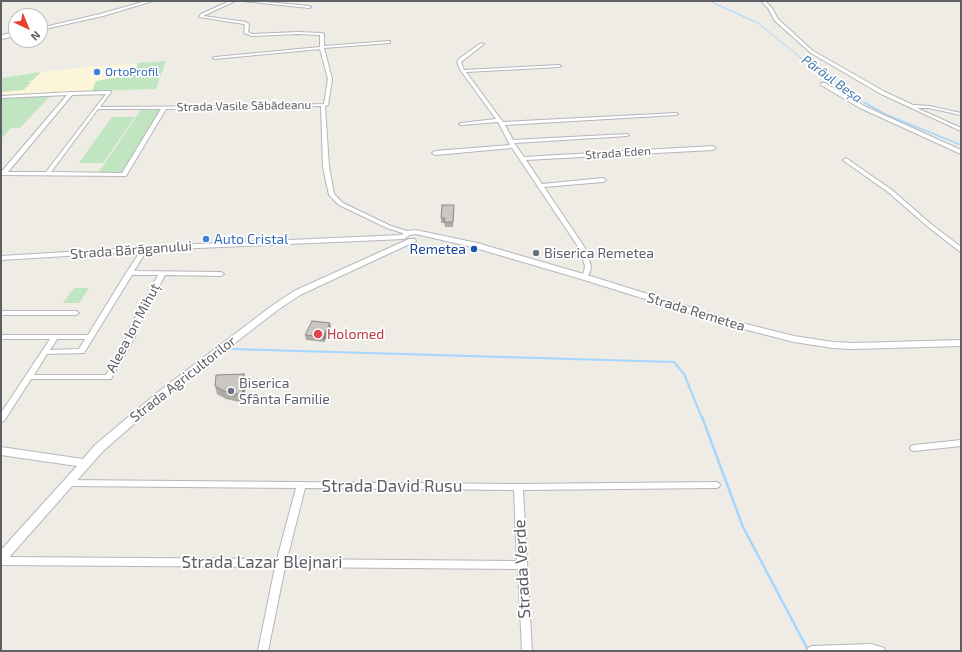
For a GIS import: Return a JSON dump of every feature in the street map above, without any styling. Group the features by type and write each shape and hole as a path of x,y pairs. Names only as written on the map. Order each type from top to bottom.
{"street":[{"path":"48,27 101,15 150,1"},
{"path":"233,1 202,15 201,17 245,23 247,25 246,33 252,35 322,34 322,48 330,79 326,105 323,105"},
{"path":"245,1 309,7"},
{"path":"763,1 770,8 779,24 812,52 883,93 961,130"},
{"path":"215,58 389,42"},
{"path":"482,44 459,62 463,71 501,122 512,144 582,248 588,266 584,277"},
{"path":"463,71 559,66"},
{"path":"823,84 862,107 961,152"},
{"path":"1,96 110,92 47,174"},
{"path":"2,173 70,93"},
{"name":"Strada Vasile Săbădeanu","path":"98,108 323,105"},
{"name":"Strada Remetea","path":"323,105 326,167 331,194 341,204 410,238 438,236 502,252 731,323 813,342 853,346 961,343"},
{"path":"910,106 929,107 961,114"},
{"name":"Strada Vasile Săbădeanu","path":"2,173 124,175 165,107"},
{"path":"461,124 676,114"},
{"name":"Strada Eden","path":"435,153 512,144 627,135"},
{"name":"Strada Eden","path":"523,159 713,148"},
{"path":"846,160 885,187 961,250"},
{"name":"Strada Eden","path":"540,186 603,180"},
{"name":"Strada Bărăganului","path":"1,258 410,238"},
{"name":"Strada Agricultorilor","path":"1,560 86,463 117,432 162,394 287,299 410,238"},
{"path":"952,242 961,241"},
{"path":"45,352 82,351 144,250"},
{"name":"Aleea Ion Mihuț","path":"130,273 221,274"},
{"name":"Aleea Ion Mihuț","path":"29,376 105,378 111,375 162,274"},
{"path":"1,313 76,312"},
{"path":"1,337 90,337"},
{"path":"1,419 55,337"},
{"path":"914,448 961,443"},
{"path":"1,451 86,463"},
{"name":"Strada David Rusu","path":"67,483 518,486 716,485"},
{"path":"263,651 301,485"},
{"name":"Strada Verde","path":"518,486 527,651"},
{"name":"Strada Lazar Blejnari","path":"1,560 522,565"},
{"path":"812,651 870,649 880,651"}],"shaded area":[{"name":"OrtoProfil","path":"166,61 156,89 1,95 1,78 75,68"}],"green space":[{"path":"166,61 156,89 92,91 96,81 124,76 124,69 137,67 137,63"},
{"path":"41,72 33,80 27,82 31,82 24,90 1,92 1,78"},
{"path":"51,95 20,128 11,128 1,139 1,98"},
{"path":"142,108 161,109 122,172 99,172"},
{"path":"112,117 135,117 103,163 79,163"},
{"path":"74,288 89,288 79,303 63,303"}],"building":[{"path":"442,205 454,205 453,222 444,222 445,218 441,218"},
{"path":"312,321 330,323 323,337 305,335"},
{"path":"244,374 242,395 224,391 215,386 216,375"}],"waterway":[{"name":"Pârâul Beșa","path":"709,1 758,23 817,71 866,104"},
{"name":"Pârâul Beșa","path":"865,103 887,115 961,145"},
{"path":"231,349 674,362 684,374 702,418"},
{"path":"702,417 743,527 807,648"}],"place":[{"name":"OrtoProfil","path":"97,72"},
{"name":"Auto Cristal","path":"206,239"},
{"name":"Remetea","path":"474,249"},
{"name":"Biserica Remetea","path":"536,253"},
{"name":"Holomed","path":"318,334"},
{"name":"Biserica Sfânta Familie","path":"231,391"}]}
